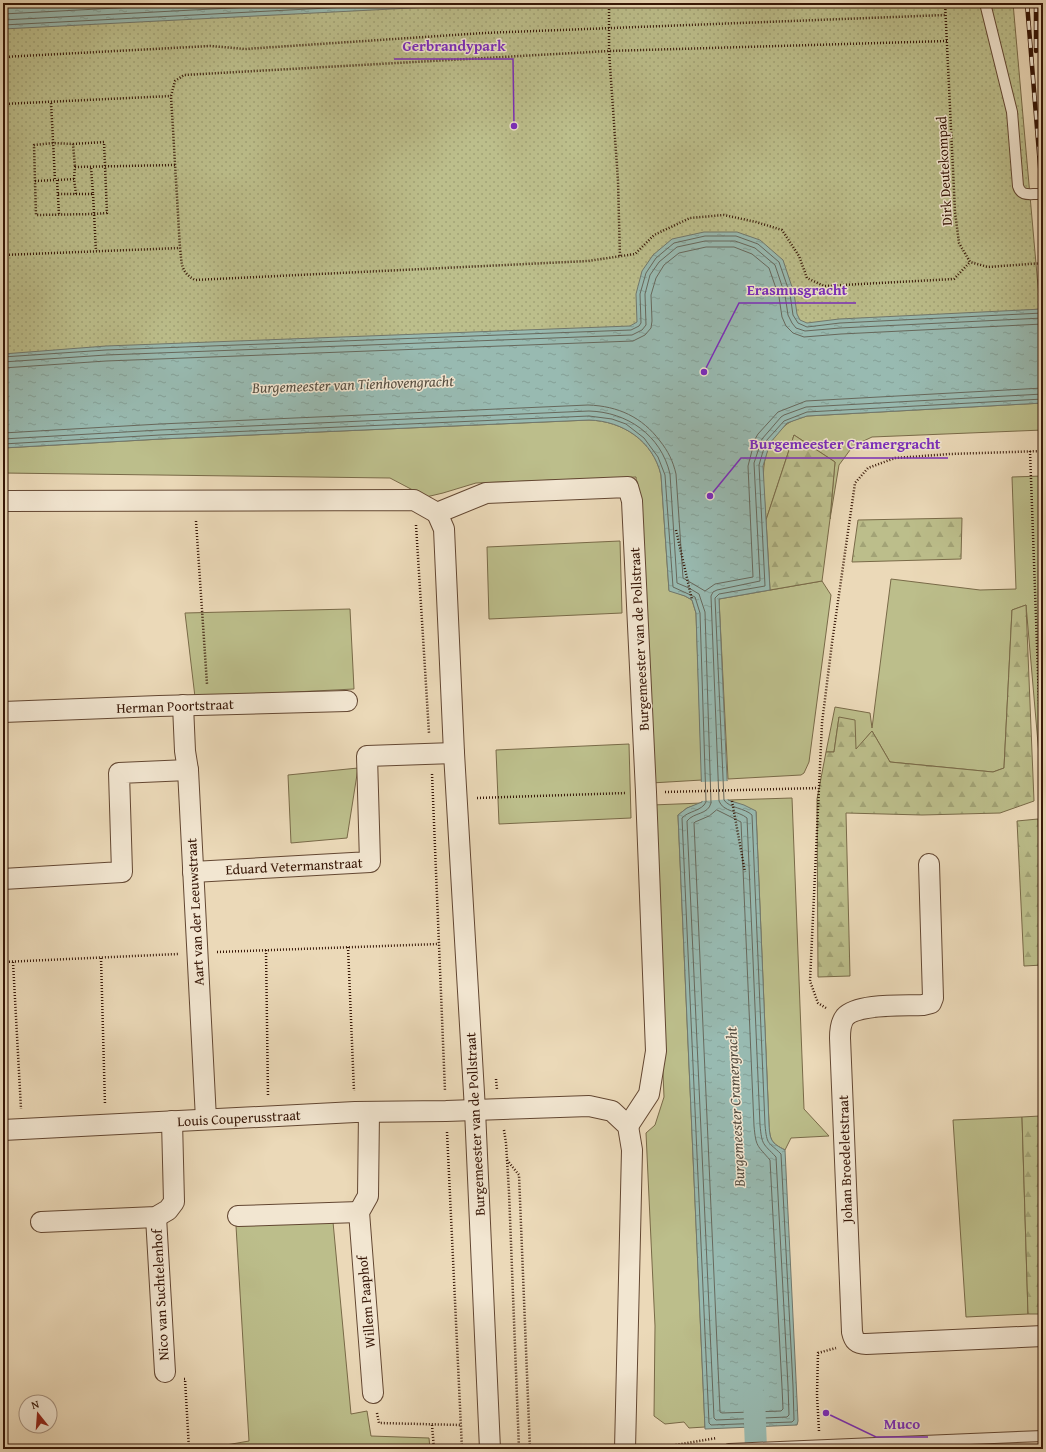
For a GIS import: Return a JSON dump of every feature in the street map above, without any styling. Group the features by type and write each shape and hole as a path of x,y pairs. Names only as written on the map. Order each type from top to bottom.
{"street":[{"name":"Burgemeester van de Pollstraat","path":"490,1449 475,1110 454,753 444,529 437,513 486,493 628,487 632,501 646,792 656,1052 649,1094 628,1126"},
{"path":"3,501 414,500 437,513"},
{"name":"Herman Poortstraat","path":"3,712 208,704 347,701"},
{"name":"Aart van der Leeuwstraat","path":"183,705 185,751 188,770 206,1119"},
{"name":"Eduard Vetermanstraat","path":"193,872 370,862 367,756 454,753"},
{"path":"3,879 122,872 119,773 188,770"},
{"path":"844,1018 858,1009 923,1005 931,1003 934,998 929,864"},
{"name":"Johan Broedeletstraat","path":"844,1018 840,1038 852,1332 856,1342"},
{"path":"475,1110 589,1106 612,1111 628,1126 632,1150 625,1449"},
{"name":"Louis Couperusstraat","path":"13,1129 362,1112 475,1110"},
{"path":"238,1216 358,1212 368,1196 362,1112"},
{"name":"Nico van Suchtelenhof","path":"42,1222 156,1218 168,1210 174,1202 172,1121"},
{"name":"Willem Paaphof","path":"358,1212 373,1393"},
{"name":"Nico van Suchtelenhof","path":"156,1218 164,1372"},
{"path":"856,1342 866,1344 1043,1336"}],"lane":[{"path":"985,3 1012,112 1018,186 1020,191 1025,194 1037,194"},
{"path":"731,1449 1043,1436"}],"path":[{"path":"609,3 609,51 618,181 620,257"},
{"name":"Dirk Deutekompad","path":"945,3 955,212 959,243 970,262"},
{"path":"3,57 210,46 245,49 484,33 945,15"},
{"path":"947,41 609,51 184,74 175,81 171,96 182,268 186,276 194,280 588,261 635,254 654,234 690,218 724,215 756,222 782,230 799,256 807,278 824,286 954,279 970,262 988,267 1043,263"},
{"path":"3,104 171,96"},
{"path":"51,102 59,214"},
{"path":"104,142 108,213 36,215 34,145 53,143 73,144 104,142"},
{"path":"73,144 76,194"},
{"path":"75,167 175,166"},
{"path":"91,167 96,251"},
{"path":"35,181 74,179"},
{"path":"58,194 93,194"},
{"path":"3,255 180,248"},
{"path":"1030,451 1043,812"},
{"path":"844,1018 818,1003 810,982 822,723 855,483 868,468 895,458 950,454 1043,451"},
{"path":"414,500 431,754 462,1449"},
{"path":"195,501 208,704"},
{"path":"676,530 692,600"},
{"path":"433,800 688,790 818,788"},
{"path":"476,790 477,798"},
{"path":"732,801 745,872"},
{"path":"3,962 439,944"},
{"path":"348,948 362,1112"},
{"path":"266,950 269,1116"},
{"path":"101,958 106,1124"},
{"path":"13,962 13,1129"},
{"path":"495,1073 506,1143 519,1449"},
{"path":"507,1160 519,1175 530,1449"},
{"path":"818,1414 818,1353 856,1342"},
{"path":"164,1372 185,1379 189,1449"},
{"path":"373,1393 379,1423 461,1425"},
{"path":"432,1425 434,1449"},
{"path":"652,1449 724,1437"}],"green space":[{"path":"280,3 1013,3 1040,309 659,342 3,369 3,20"},
{"path":"1043,403 1043,430 872,437 853,446 839,465 830,519 835,462 794,435 766,520 763,480 766,456 770,444 777,434 787,424 794,420 807,416"},
{"path":"589,420 613,424 635,435 651,452 661,475 669,590 692,600 696,613 702,780 651,783 636,477 476,483 426,497 390,478 3,473 3,448 161,439"},
{"path":"794,435 835,462 830,519 822,581 770,590 766,520"},
{"path":"1043,476 1043,801 1026,605 1012,610 1004,768 993,772 890,762 872,731 856,750 839,717 834,752 826,752 835,707 870,713 872,728 891,579 980,590 1016,589 1012,477"},
{"path":"962,518 961,559 852,562 858,520"},
{"path":"620,541 622,613 489,619 487,547"},
{"path":"822,581 831,595 809,762 804,773 801,775 728,779 719,599"},
{"path":"1026,605 1034,801 1000,813 922,815 846,813 850,976 818,977 817,799 826,752 834,752 839,717 855,720 856,749 872,731 890,762 993,772 1004,768 1012,610"},
{"path":"350,609 354,689 195,697 185,613"},
{"path":"629,744 631,818 499,824 496,750"},
{"path":"358,768 347,838 291,843 288,775"},
{"path":"792,798 804,1109 829,1136 791,1138 785,1150 774,1143 769,1130 756,812 728,800"},
{"path":"702,803 687,808 678,815 705,1427 689,1428 684,1422 665,1424 654,1416 655,1326 646,1133 655,1125 664,1097 652,805"},
{"path":"1038,819 1043,965 1024,966 1017,821"},
{"path":"1040,1116 1043,1200 1043,1314 1028,1314 1022,1117"},
{"path":"1022,1117 1028,1314 966,1317 953,1120"},
{"path":"333,1222 351,1414 367,1411 371,1436 429,1438 430,1449 203,1449 249,1441 236,1226"}],"water":[{"path":"3,3 509,3 3,29"},
{"name":"Burgemeester van Tienhovengracht","path":"704,232 737,232 760,240 783,260 794,293 797,314 800,320 807,323 839,319 1043,309 1043,403 807,416 787,423 770,443 763,466 770,590 719,599 728,800 756,811 769,1125 772,1140 785,1150 798,1421 797,1425 705,1429 678,815 687,808 702,802 696,613 692,600 669,591 661,475 651,452 635,435 625,429 602,421 589,420 161,439 3,448 3,354 106,346 630,326 637,322 636,294 642,271 653,255 672,239"}],"pier":[{"path":"730,781 730,798 732,799 701,801 700,782"}],"waterway":[{"name":"Burgemeester Cramergracht","path":"754,1397 756,1449"}],"railway":[{"path":"1027,3 1043,203"},
{"path":"1036,3 1036,51"}],"place":[{"name":"Gerbrandypark","path":"514,126"},
{"name":"Erasmusgracht","path":"704,372"},
{"name":"Burgemeester Cramergracht","path":"710,496"},
{"name":"Muco","path":"826,1413"}]}
